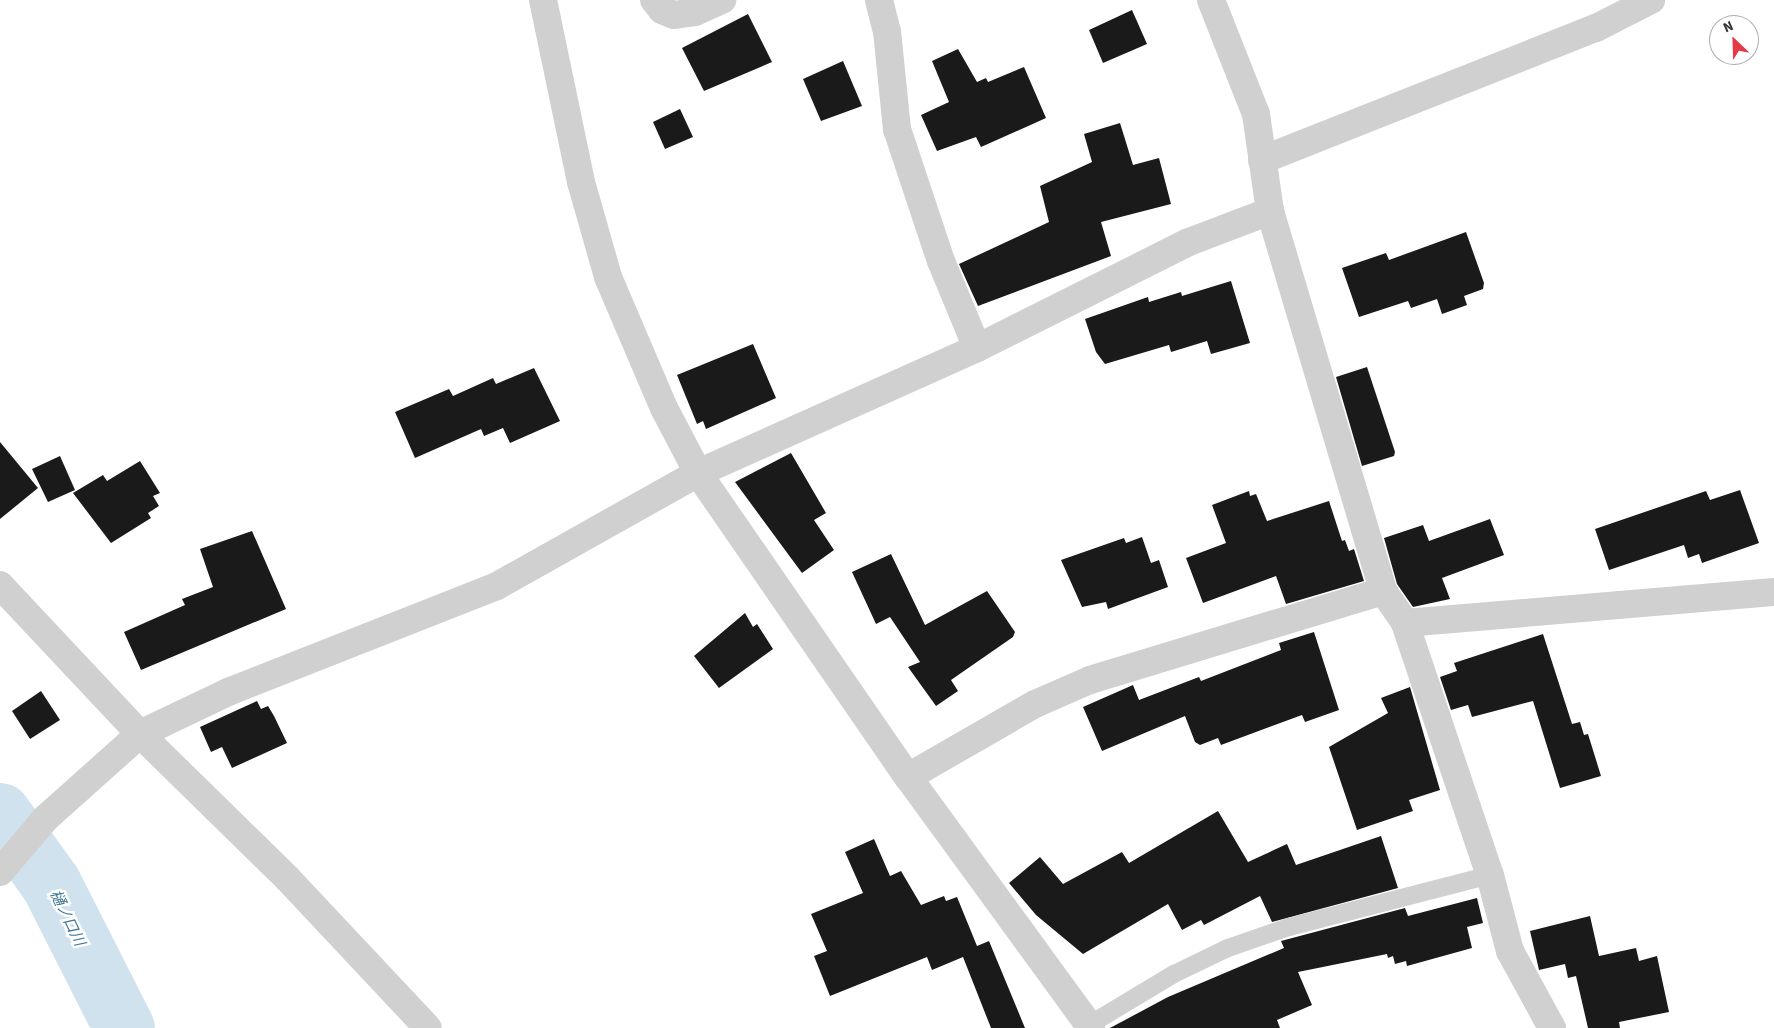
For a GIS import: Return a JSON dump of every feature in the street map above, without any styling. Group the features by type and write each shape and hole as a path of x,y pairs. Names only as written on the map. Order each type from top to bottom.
{"street":[{"path":"543,0 581,182 608,277 664,408 698,473 908,777 1090,1027"},
{"path":"654,0 662,10 674,15 696,12 722,0"},
{"path":"879,0 887,31 897,130 941,261 977,348"},
{"path":"1211,0 1256,114 1270,212 1350,491 1383,591 1405,623 1490,875 1510,951 1552,1028"},
{"path":"1262,160 1596,28 1651,0"},
{"path":"2,870 46,818 140,734 228,692 495,587 698,473 977,348 1189,242 1270,212"},
{"path":"0,585 140,734 288,879 428,1028"},
{"path":"908,777 1035,704 1090,680 1383,591"},
{"path":"1405,623 1774,592"}],"lane":[{"path":"1090,1027 1174,974 1228,948 1289,927 1490,875"}],"building":[{"path":"1132,10 1147,44 1103,63 1089,30"},
{"path":"748,14 772,62 704,91 682,48"},
{"path":"958,49 977,82 986,78 988,82 1024,67 1046,118 981,147 976,137 937,151 921,115 949,102 932,61"},
{"path":"843,61 862,106 821,121 803,79"},
{"path":"680,109 693,137 665,149 653,122"},
{"path":"1120,123 1133,165 1159,158 1171,204 1101,222 1111,256 978,306 959,264 1049,222 1040,186 1092,162 1084,134"},
{"path":"1466,232 1484,283 1483,289 1464,296 1467,305 1442,314 1437,299 1411,308 1408,301 1359,317 1342,268 1386,253 1389,260"},
{"path":"1231,281 1250,343 1211,354 1207,341 1171,352 1169,345 1105,364 1096,352 1085,319 1148,297 1149,302 1181,292 1182,296"},
{"path":"753,344 776,398 706,429 703,421 697,424 677,375"},
{"path":"1367,367 1395,452 1394,456 1362,466 1336,377"},
{"path":"534,368 560,421 510,443 503,428 484,436 481,429 415,458 395,412 449,389 453,396 493,378 496,384"},
{"path":"0,442 38,488 0,519"},
{"path":"791,453 826,513 814,520 834,550 802,573 735,482"},
{"path":"60,456 75,490 48,502 32,469"},
{"path":"140,461 160,493 153,496 159,506 148,513 151,518 111,543 73,493 103,475 107,481"},
{"path":"1740,490 1759,543 1702,563 1699,554 1688,558 1684,545 1609,570 1595,529 1706,491 1710,500"},
{"path":"1249,491 1250,496 1256,494 1267,521 1329,501 1342,541 1345,540 1349,551 1354,549 1364,581 1286,604 1276,576 1203,603 1186,558 1226,543 1212,505"},
{"path":"1490,519 1504,555 1442,578 1450,599 1413,607 1397,584 1384,538 1423,525 1429,541"},
{"path":"252,531 286,609 141,670 124,632 185,605 182,599 213,587 200,549"},
{"path":"1142,537 1151,563 1159,560 1168,587 1108,609 1106,602 1082,607 1061,560 1124,538 1126,543"},
{"path":"891,554 925,625 987,591 1015,632 1013,637 951,680 958,691 936,706 908,667 920,662 890,617 876,624 852,572"},
{"path":"745,613 753,627 757,624 773,649 719,688 694,656"},
{"path":"1314,632 1339,710 1305,722 1302,715 1221,745 1218,738 1200,745 1195,742 1185,716 1102,751 1083,707 1133,685 1139,700 1199,677 1201,681 1281,650 1279,643"},
{"path":"1543,634 1572,724 1580,722 1584,735 1588,734 1601,776 1560,788 1533,701 1472,717 1468,705 1451,710 1440,677 1457,671 1454,663"},
{"path":"1410,687 1440,790 1409,800 1413,811 1357,830 1329,747 1388,713 1381,698"},
{"path":"41,691 60,720 30,739 12,711"},
{"path":"257,701 261,709 268,706 287,743 232,768 222,747 211,752 200,727"},
{"path":"1218,811 1248,862 1287,844 1296,865 1381,836 1398,888 1272,922 1260,896 1204,925 1201,920 1182,930 1168,904 1083,954 1036,915 1009,883 1040,857 1063,884 1122,852 1129,863"},
{"path":"874,839 890,876 901,871 921,905 944,896 946,901 957,897 977,946 989,941 1025,1028 991,1028 963,957 932,970 927,957 830,996 814,956 827,951 811,914 863,893 845,852"},
{"path":"1477,898 1483,923 1467,927 1472,948 1407,966 1406,961 1395,964 1393,956 1388,958 1387,954 1298,972 1312,1005 1277,1020 1280,1028 1110,1028 1168,997 1284,948 1281,941 1405,908 1408,916"},
{"path":"1590,916 1599,956 1636,948 1639,961 1657,956 1669,1012 1619,1022 1620,1028 1588,1028 1576,976 1568,978 1565,964 1539,970 1530,931"}],"waterway":[{"name":"樋ノ口川","path":"0,813 51,884 124,1028"}]}
